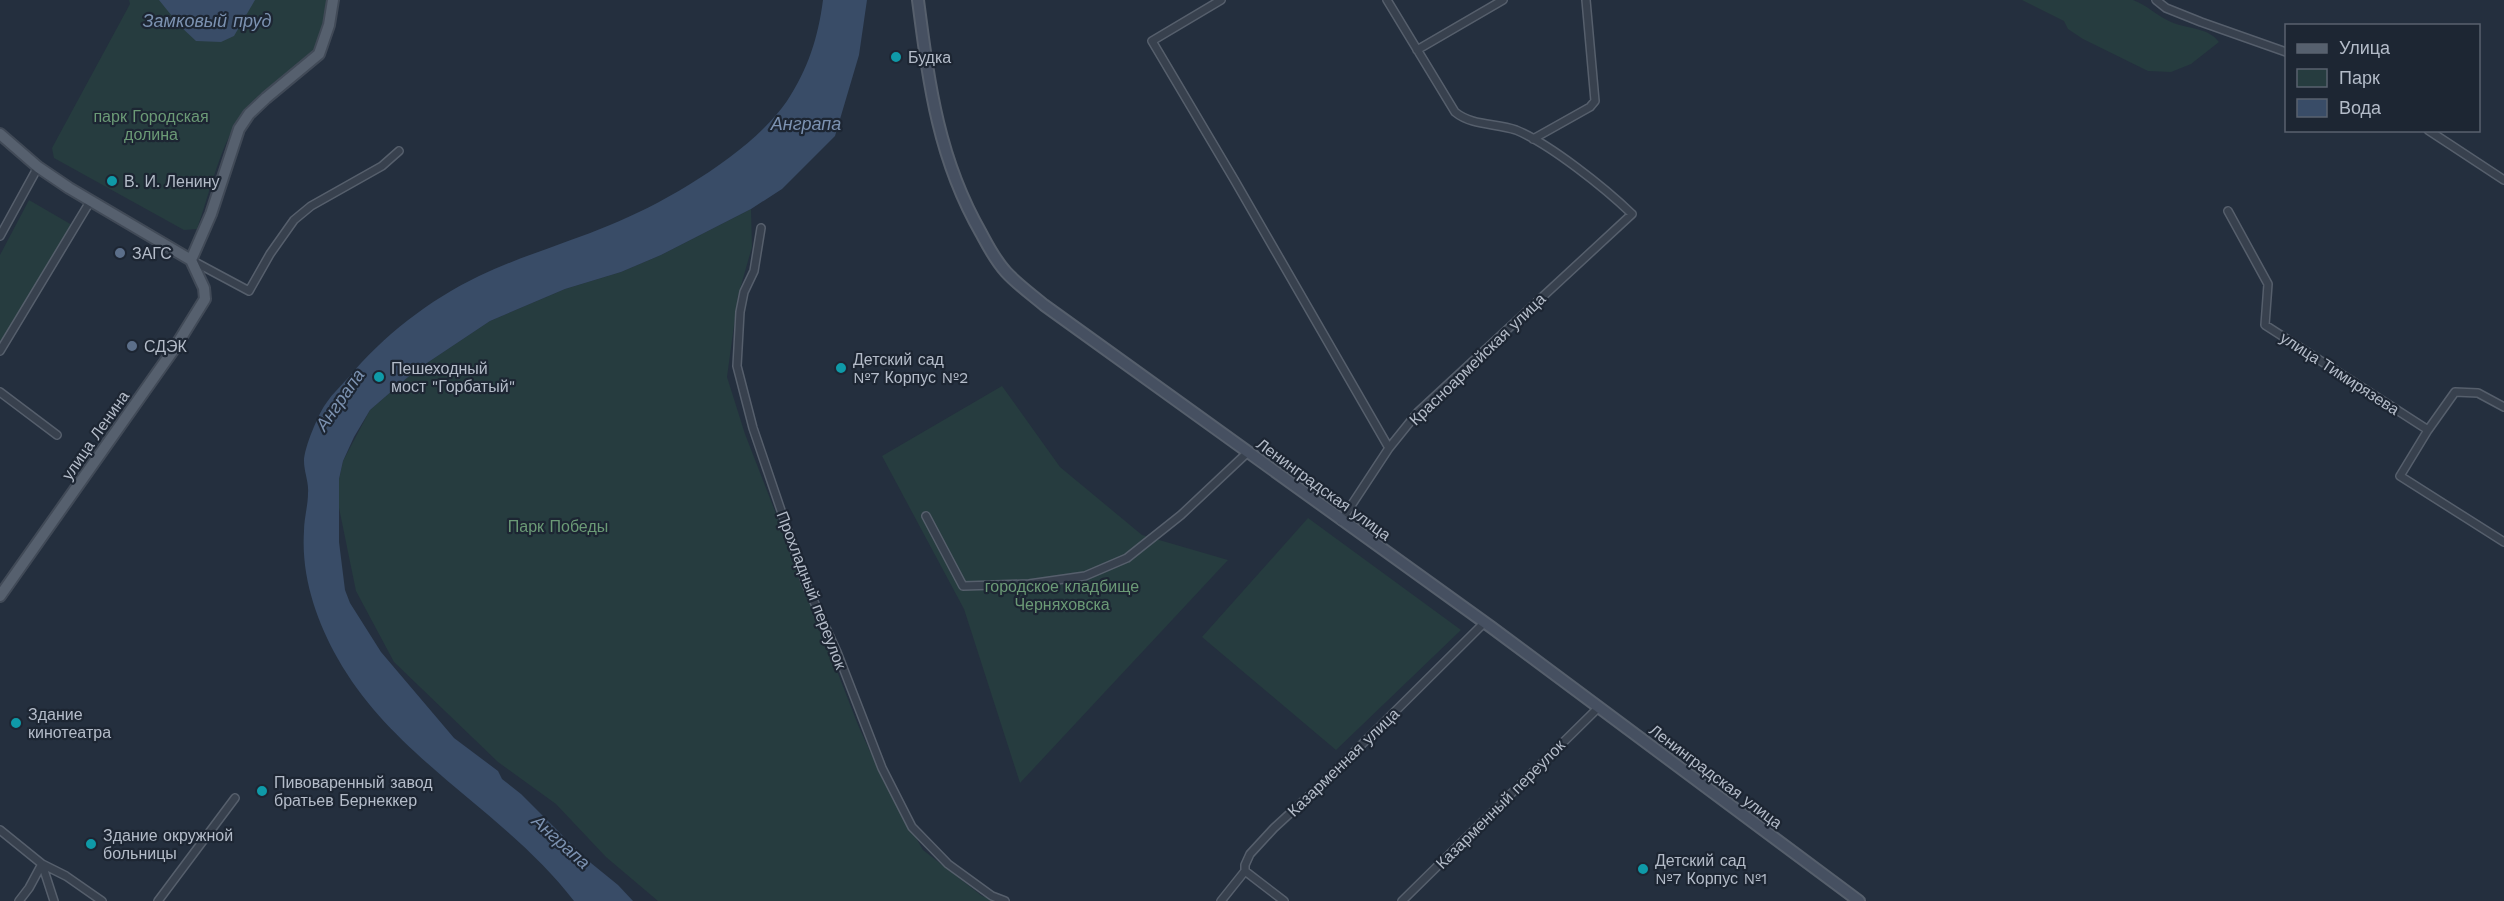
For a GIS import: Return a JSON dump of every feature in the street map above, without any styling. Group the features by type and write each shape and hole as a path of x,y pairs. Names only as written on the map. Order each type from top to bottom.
{"main road":[{"path":"0,134 39,167 69,188 191,260 211,214 239,129 249,114 319,54 329,25 333,0"},
{"name":"улица Ленина","path":"0,596 193,322 206,298 204,288 191,260"}],"street":[{"name":"Ленинградская улица","path":"918,0 932,101 951,171 970,214 1005,271 1044,305 1484,623 1859,901"},
{"path":"1221,0 1152,41 1236,181 1389,448"},
{"path":"1387,0 1450,107 1459,116 1475,122 1511,129 1533,139 1590,107 1594,101 1586,0"},
{"path":"1417,50 1503,0"},
{"path":"2156,0 2166,8 2200,22 2285,52"},
{"path":"2431,132 2504,180"},
{"name":"Красноармейская улица","path":"1341,521 1389,448 1418,412 1632,214 1599,184 1533,139"},
{"path":"191,260 249,291 270,254 294,220 311,206 382,166 399,151"},
{"path":"0,236 39,167"},
{"path":"0,351 91,200"},
{"name":"улица Тимирязева","path":"2228,211 2268,284 2265,325 2428,430"},
{"name":"Прохладный переулок","path":"761,228 754,271 744,292 740,312 737,366 753,428 806,584 837,652 882,768 912,827 925,843 948,864 992,896 1005,901"},
{"path":"0,392 57,435"},
{"path":"2504,407 2478,393 2455,392 2400,476 2504,542"},
{"path":"926,516 963,586 1029,584 1085,576 1126,558 1181,515 1246,453"},
{"name":"Казарменная улица","path":"1221,901 1245,871 1247,859 1258,844 1484,623"},
{"name":"Казарменный переулок","path":"1402,901 1598,708"},
{"path":"158,901 235,798"},
{"path":"0,830 42,864 66,876 102,901"},
{"path":"19,901 42,864"},
{"path":"42,864 54,901"},
{"path":"1245,871 1284,901"}],"green space":[{"name":"парк Городская долина","path":"129,0 328,0 322,34 312,53 258,97 240,116 221,157 197,229 184,230 54,158 52,148 130,4"},
{"path":"2022,0 2133,0 2171,22 2209,34 2219,42 2191,64 2171,72 2148,71 2083,39 2068,29 2064,21"},
{"path":"29,200 72,225 0,345 0,255"},
{"name":"Парк Победы","path":"751,209 752,247 738,296 727,377 745,434 858,725 883,780 923,850 982,896 997,901 658,901 606,857 556,804 498,762 394,662 356,591 338,503 339,479 343,461 370,410 415,371 490,321 565,289 621,272 661,255"},
{"name":"городское кладбище Черняховска","path":"1002,386 1060,467 1142,535 1228,560 1020,783 964,609 882,456"},
{"path":"1308,518 1461,630 1336,750 1202,637"}],"water":[{"name":"Замковый пруд","path":"159,0 255,0 234,36 221,42 196,41 180,26"},
{"name":"Анграпа","path":"823,0 867,0 859,55 835,136 782,189 751,209 661,255 621,272 565,289 490,321 415,371 370,410 343,461 339,479 339,542 345,590 350,603 381,652 454,738 498,771 502,779 521,794 586,859 618,885 633,901 574,901 516,839 389,727 362,695 338,659 317,613 305,564 304,526 308,489 304,461 306,448 320,414 332,396 376,348 408,320 442,296 495,269 610,225 657,203 707,174 753,139 787,101 801,77 815,40"}],"place":[{"name":"Будка","path":"896,57"},
{"name":"В. И. Ленину","path":"112,181"},
{"name":"ЗАГС","path":"120,253"},
{"name":"СДЭК","path":"132,346"},
{"name":"Детский сад №7 Корпус №2","path":"841,368"},
{"name":"Пешеходный мост \"Горбатый\"","path":"379,377"},
{"name":"Здание кинотеатра","path":"16,723"},
{"name":"Пивоваренный завод братьев Бернеккер","path":"262,791"},
{"name":"Здание окружной больницы","path":"91,844"},
{"name":"Детский сад №7 Корпус №1","path":"1643,869"}]}
